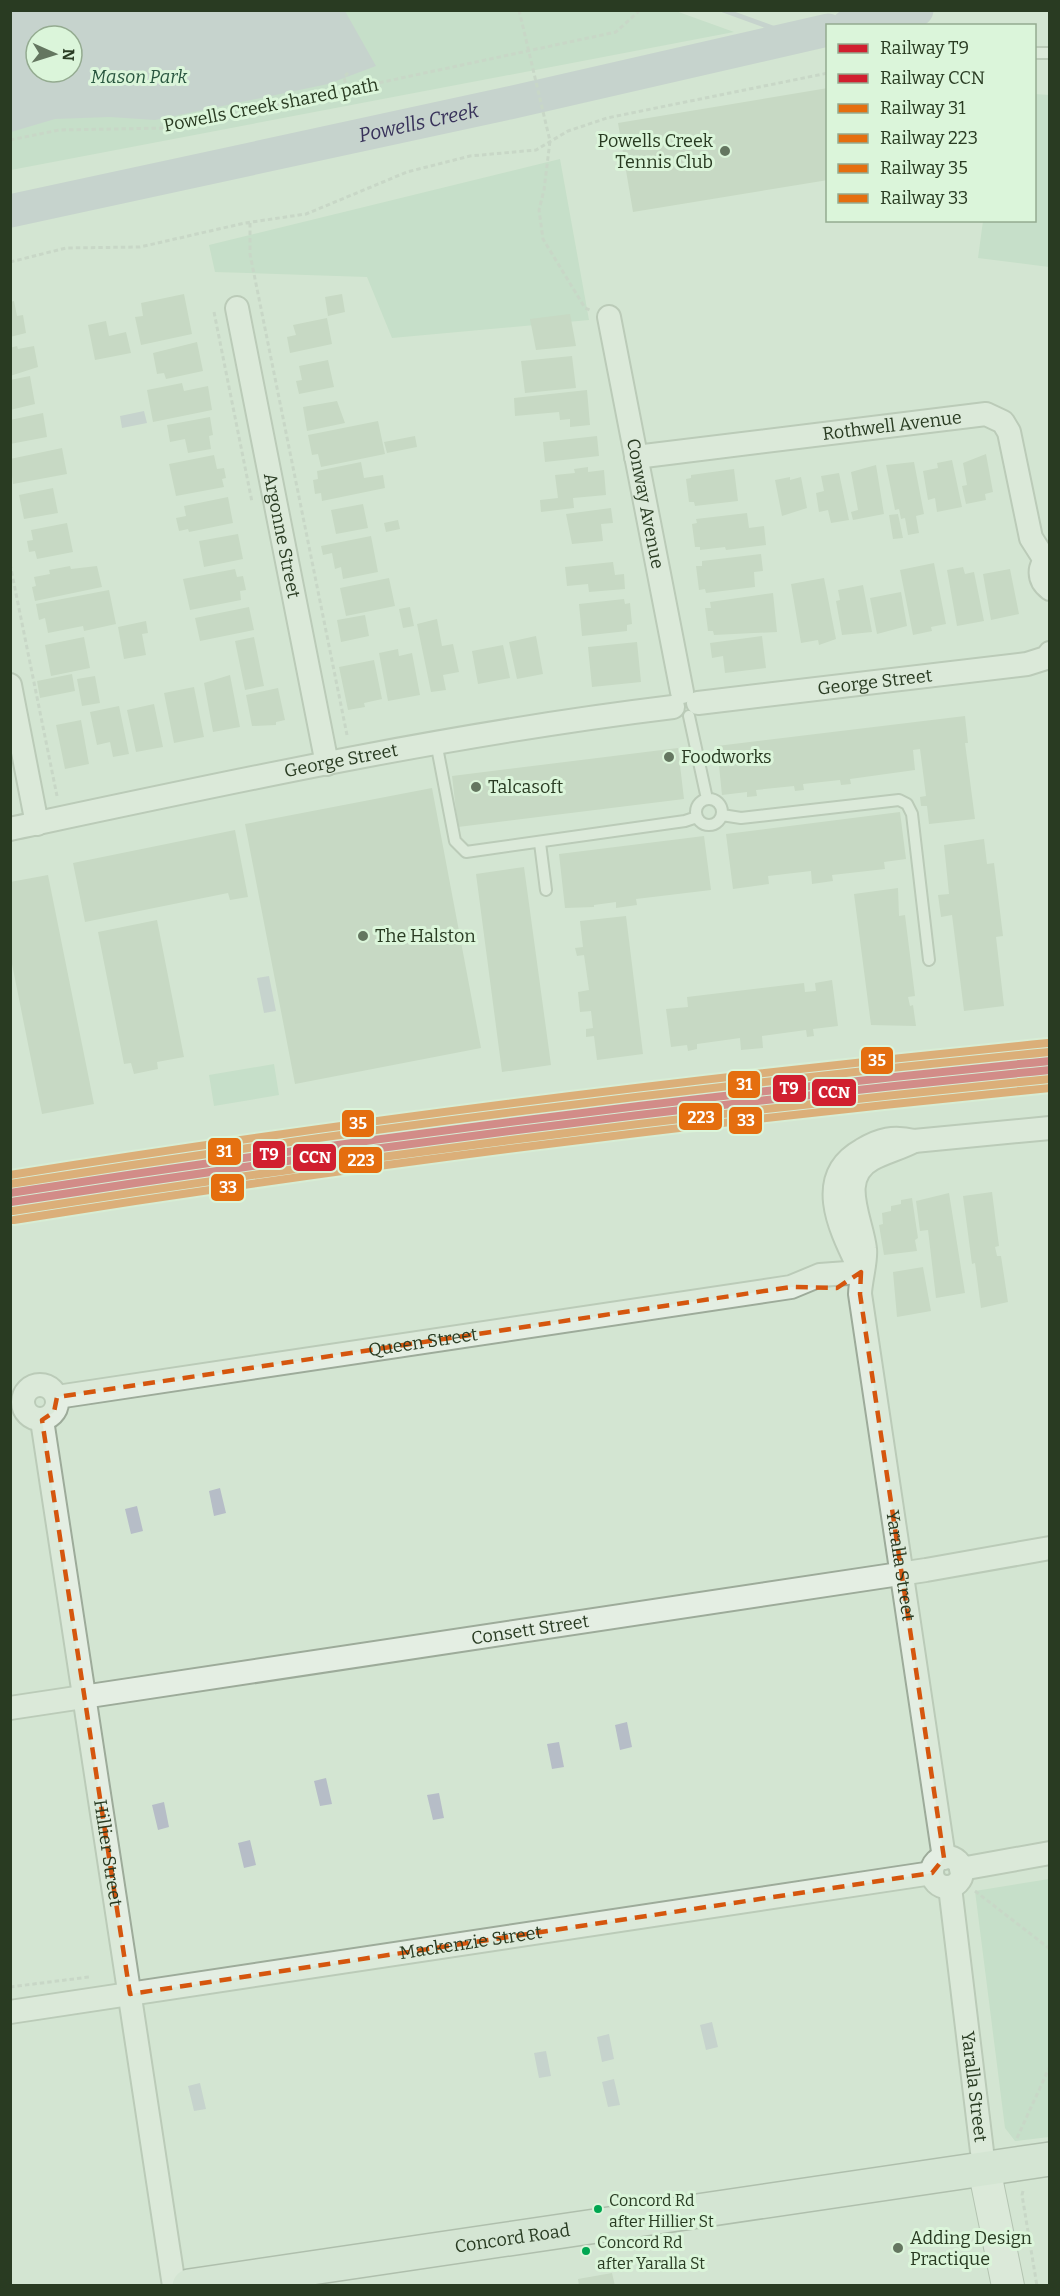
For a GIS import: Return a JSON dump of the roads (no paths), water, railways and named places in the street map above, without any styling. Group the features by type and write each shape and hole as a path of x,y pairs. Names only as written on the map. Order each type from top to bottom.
{"main road":[{"name":"Concord Road","path":"189,2286 1050,2159"}],"street":[{"name":"Argonne Street","path":"237,308 327,764"},
{"name":"Conway Avenue","path":"609,317 685,704"},
{"name":"Rothwell Avenue","path":"636,457 986,414 1003,422 1009,432 1031,537 1047,559"},
{"path":"1047,559 1040,578 1050,589"},
{"name":"George Street","path":"10,829 436,742 557,721 1028,664 1047,658 1050,653"},
{"path":"10,685 37,824"},
{"path":"861,1272 840,1224 833,1192 836,1176 845,1161 877,1142 897,1137 914,1141 1050,1128"},
{"name":"Queen Street","path":"57,1397 791,1287 822,1290 837,1288 861,1272"},
{"name":"Yaralla Street","path":"861,1272 860,1294 947,1872 984,2168 1008,2286"},
{"path":"33,1386 45,1386 57,1397 54,1412 42,1420 27,1414 17,1405 33,1386"},
{"name":"Hillier Street","path":"42,1420 174,2286"},
{"name":"Consett Street","path":"10,1708 901,1573 1050,1548"},
{"name":"Mackenzie Street","path":"10,2012 947,1872 1050,1853"}],"lane":[{"path":"685,704 707,799"},
{"path":"436,742 455,841 466,852 540,843 685,821 697,817"},
{"path":"707,799 719,803 722,815 718,821 709,825 697,817 697,807 707,799"},
{"path":"722,815 741,818 899,800 907,804 912,814 929,960"},
{"path":"540,843 546,890"}],"waterway":[{"path":"723,10 797,37"},
{"name":"Powells Creek","path":"857,24 917,10"},
{"name":"Powells Creek","path":"10,211 509,103 826,30"}],"railway":[{"path":"10,1178 580,1097 1050,1046"},
{"path":"10,1218 270,1179 529,1144 1050,1086"}],"rail line":[{"name":"35","path":"10,1175 269,1136 528,1101 788,1070 1048,1043"},
{"name":"31","path":"10,1184 270,1145 529,1110 789,1079 1049,1052"},
{"name":"T9","path":"10,1193 399,1136 789,1088 1050,1061"},
{"name":"CCN","path":"11,1202 270,1163 529,1128 789,1097 1050,1070"},
{"name":"223","path":"13,1211 271,1172 660,1121 1050,1079"},
{"name":"33","path":"14,1220 272,1181 531,1146 790,1115 1050,1088"}],"place":[{"name":"Powells Creek Tennis Club","path":"725,151"},
{"name":"Foodworks","path":"669,757"},
{"name":"Talcasoft","path":"476,787"},
{"name":"The Halston","path":"363,936"},
{"name":"Concord Rd after Hillier St","path":"598,2209"},
{"name":"Adding Design Practique","path":"898,2248"},
{"name":"Concord Rd after Yaralla St","path":"586,2251"}],"park label":[{"name":"Mason Park","path":"139,77"}]}
